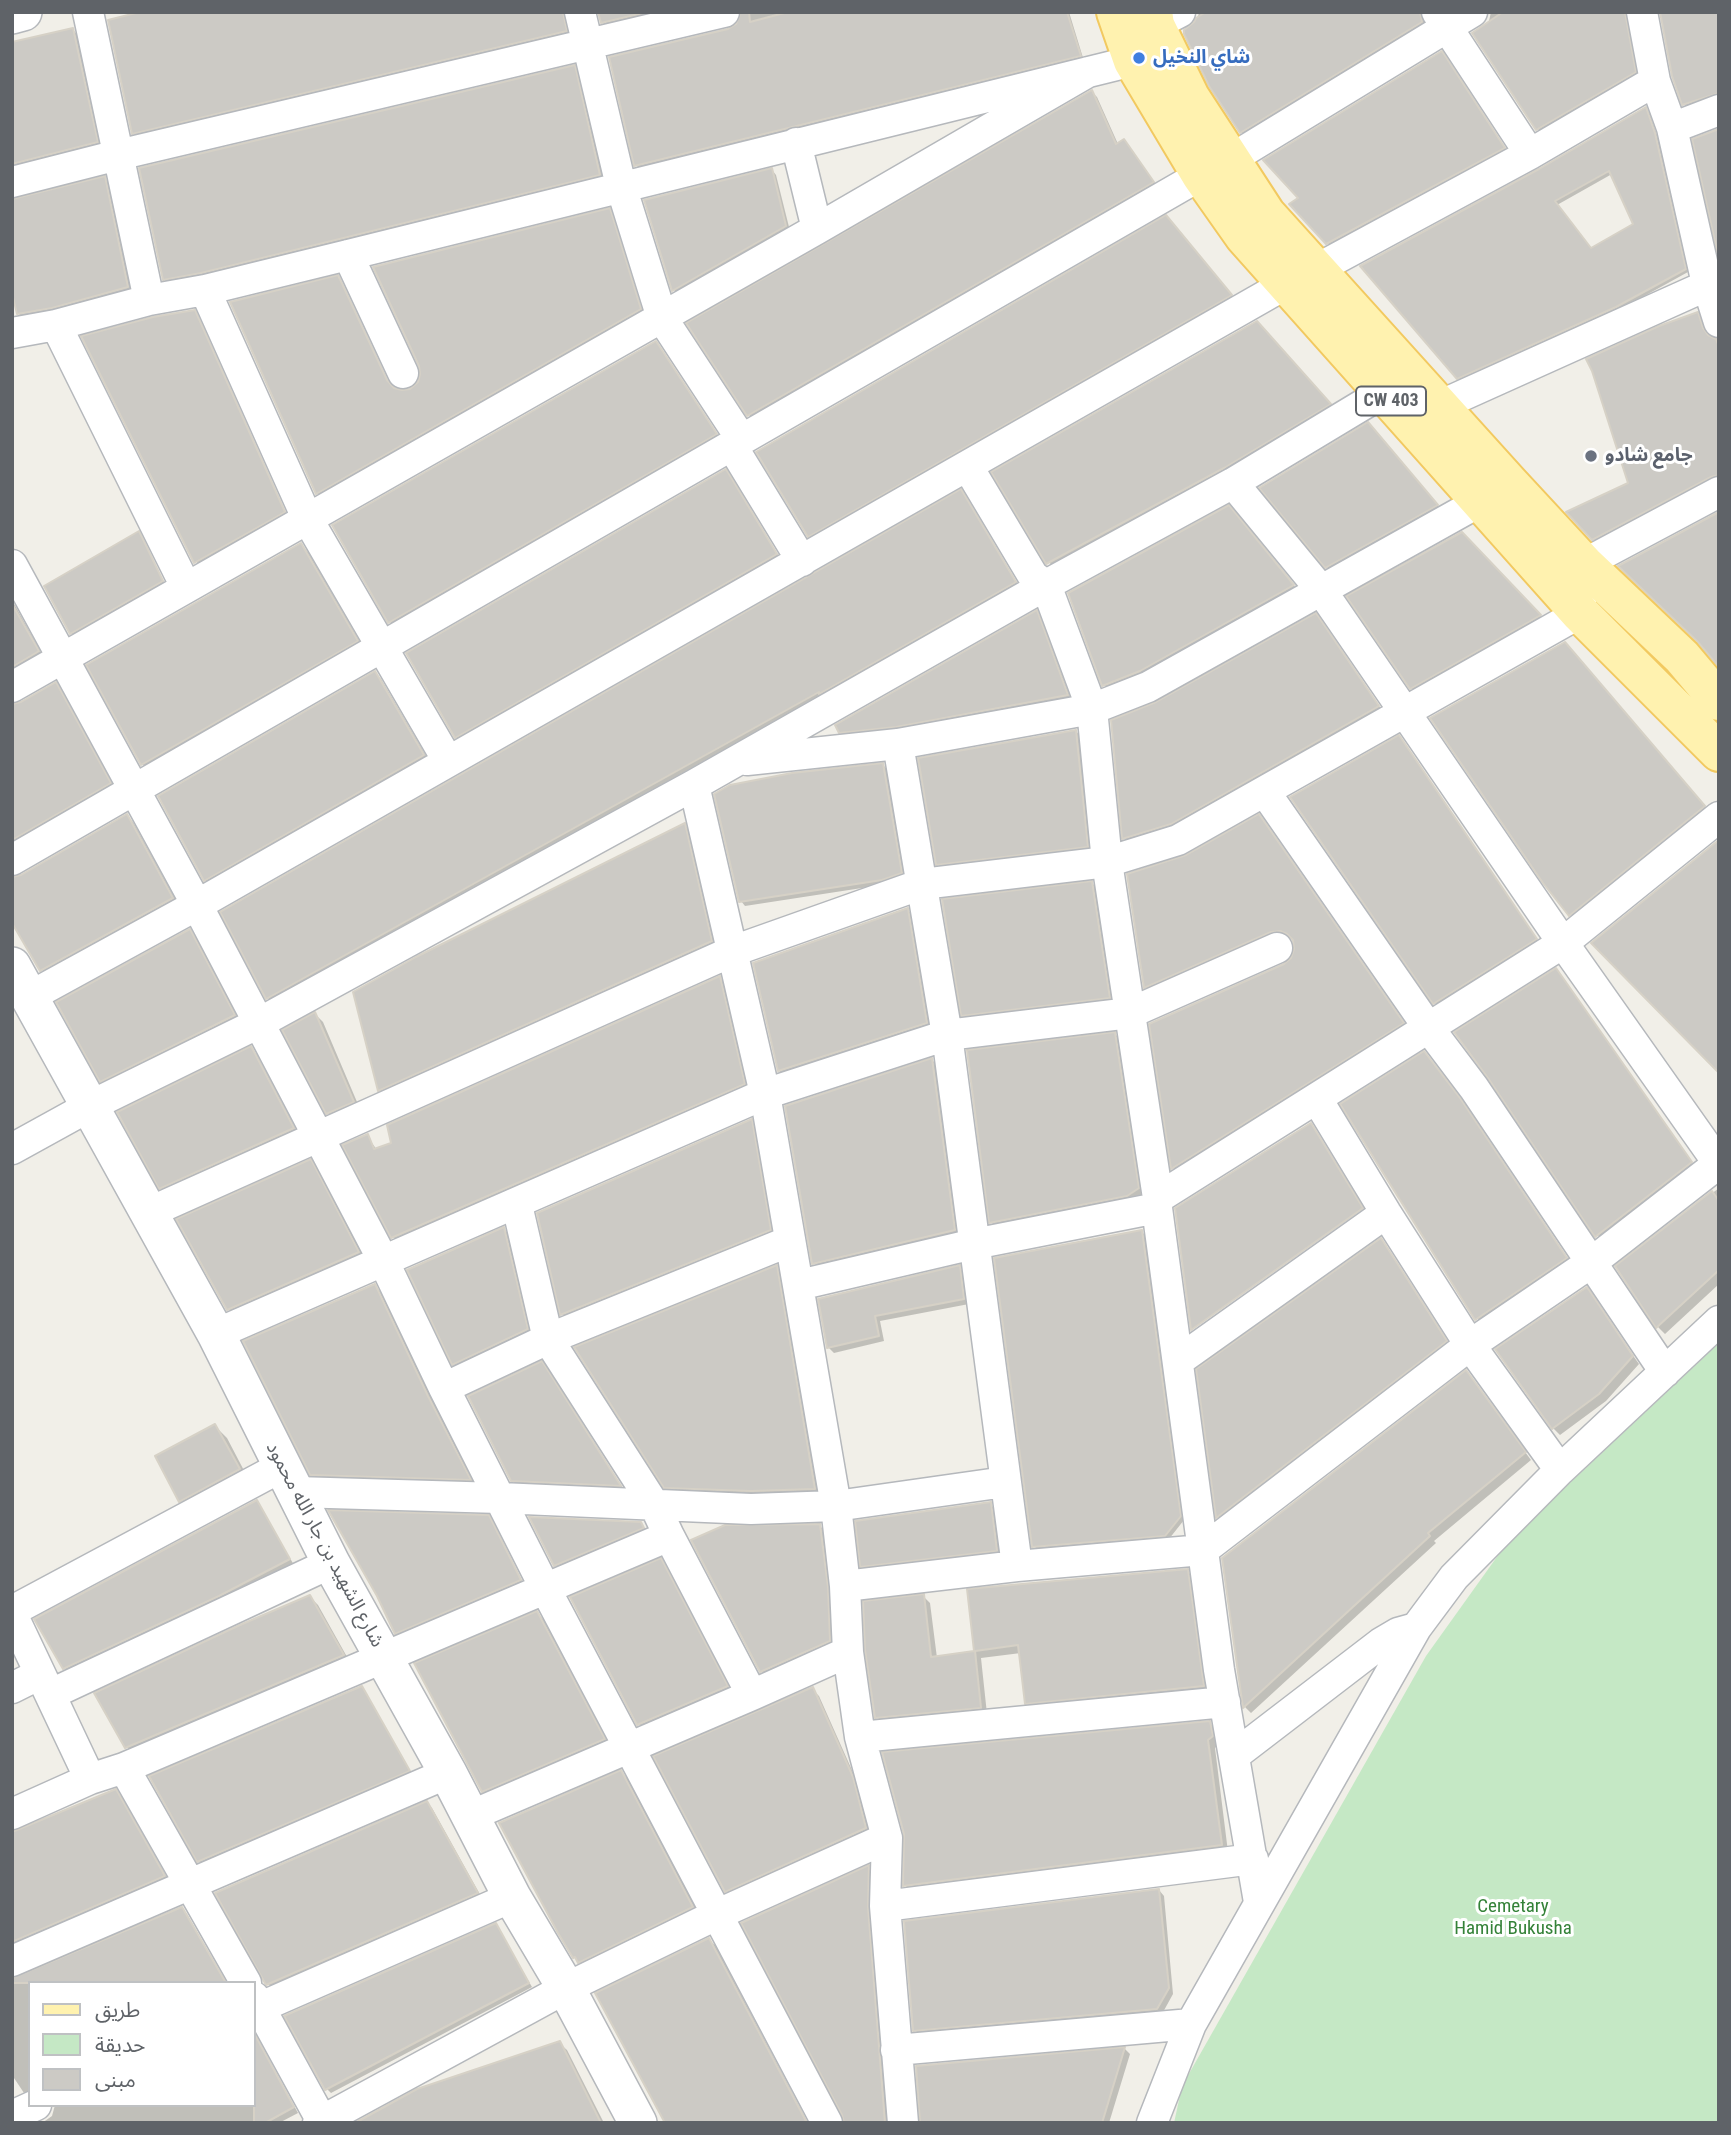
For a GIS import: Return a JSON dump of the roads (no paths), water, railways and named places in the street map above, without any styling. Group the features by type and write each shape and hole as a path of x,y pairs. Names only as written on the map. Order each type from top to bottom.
{"main road":[{"name":"CW 403","path":"1116,12 1133,61 1216,167"},
{"name":"CW 403","path":"1163,17 1189,97 1244,236 1301,276 1439,406 1584,564 1682,657 1719,701"},
{"name":"CW 403","path":"1301,276 1384,392 1580,613 1719,752"}],"street":[{"path":"12,15 23,12"},
{"path":"88,12 149,300"},
{"path":"580,12 621,186 662,318 737,443 802,561"},
{"path":"12,182 724,12"},
{"path":"12,860 1216,167 1442,20 1472,12"},
{"path":"1642,12 1655,81 1672,128 1713,282 1719,321"},
{"path":"1442,20 1530,154"},
{"path":"12,333 56,325 149,300 348,255 1133,61"},
{"path":"12,687 662,318 1087,72"},
{"path":"20,981 197,905 1301,276 1530,154 1655,81"},
{"path":"1672,128 1719,110"},
{"path":"796,143 817,229"},
{"path":"348,255 404,373"},
{"path":"1439,406 1713,282"},
{"path":"205,289 307,518 448,761"},
{"path":"56,325 186,587"},
{"path":"12,1149 90,1106 259,1023 694,785 1046,585 1233,483 1384,392"},
{"path":"968,467 1033,576 1046,585 1092,709 1107,862 1157,1203 1203,1550 1225,1702 1259,1902"},
{"path":"845,1586 1017,1566 1203,1550 1470,1345 1592,1262 1718,1164 1321,590 1233,483"},
{"path":"150,1212 733,951 922,884 1107,862 1178,840 1580,613 1584,564 1719,492"},
{"path":"733,762 898,744 1092,709 1147,687 1481,501"},
{"path":"12,565 197,905 383,1260 546,1590 827,2123"},
{"path":"898,744 947,1035 1017,1566"},
{"path":"694,785 765,1094 836,1506 845,1586 848,1652 860,1737 887,1838 885,1906 903,2123"},
{"path":"1265,792 1474,1088 1665,1372"},
{"path":"799,1285 1157,1203 1563,943 1719,817"},
{"path":"216,1334 383,1260 517,1205 765,1094 947,1035 1130,1013 1278,948"},
{"name":"شارع الشهيد بن جار الله محمود","path":"20,981 150,1212 216,1334 331,1563 638,2123"},
{"path":"1317,1099 1470,1345 1560,1470"},
{"path":"517,1205 548,1339 655,1506 668,1536 752,1695"},
{"path":"1178,1361 1386,1213"},
{"path":"444,1388 548,1339 790,1241"},
{"path":"1152,2123 1191,2024 1416,1628 1454,1577 1560,1470 1719,1321"},
{"path":"90,1779 12,1612 288,1480 500,1498 751,1509 836,1506 1005,1482"},
{"path":"12,1814 90,1779 124,1768 546,1590 668,1536"},
{"path":"12,1688 45,1684 331,1563"},
{"path":"1235,1755 1381,1643 1398,1633 1416,1628"},
{"path":"470,1816 848,1652"},
{"path":"860,1737 1225,1702"},
{"path":"124,1768 243,1981"},
{"path":"12,1961 448,1773"},
{"path":"256,2004 321,2122 566,1988 716,1915 887,1838"},
{"path":"885,1906 1253,1859"},
{"path":"256,1998 512,1897"},
{"path":"897,2050 1191,2024"},
{"path":"12,2116 32,2107"}],"place":[{"name":"شاي النخيل","path":"1139,58"},
{"name":"جامع شادو","path":"1591,456"}],"park label":[{"name":"Cemetary Hamid Bukusha","path":"1513,1918"}]}
